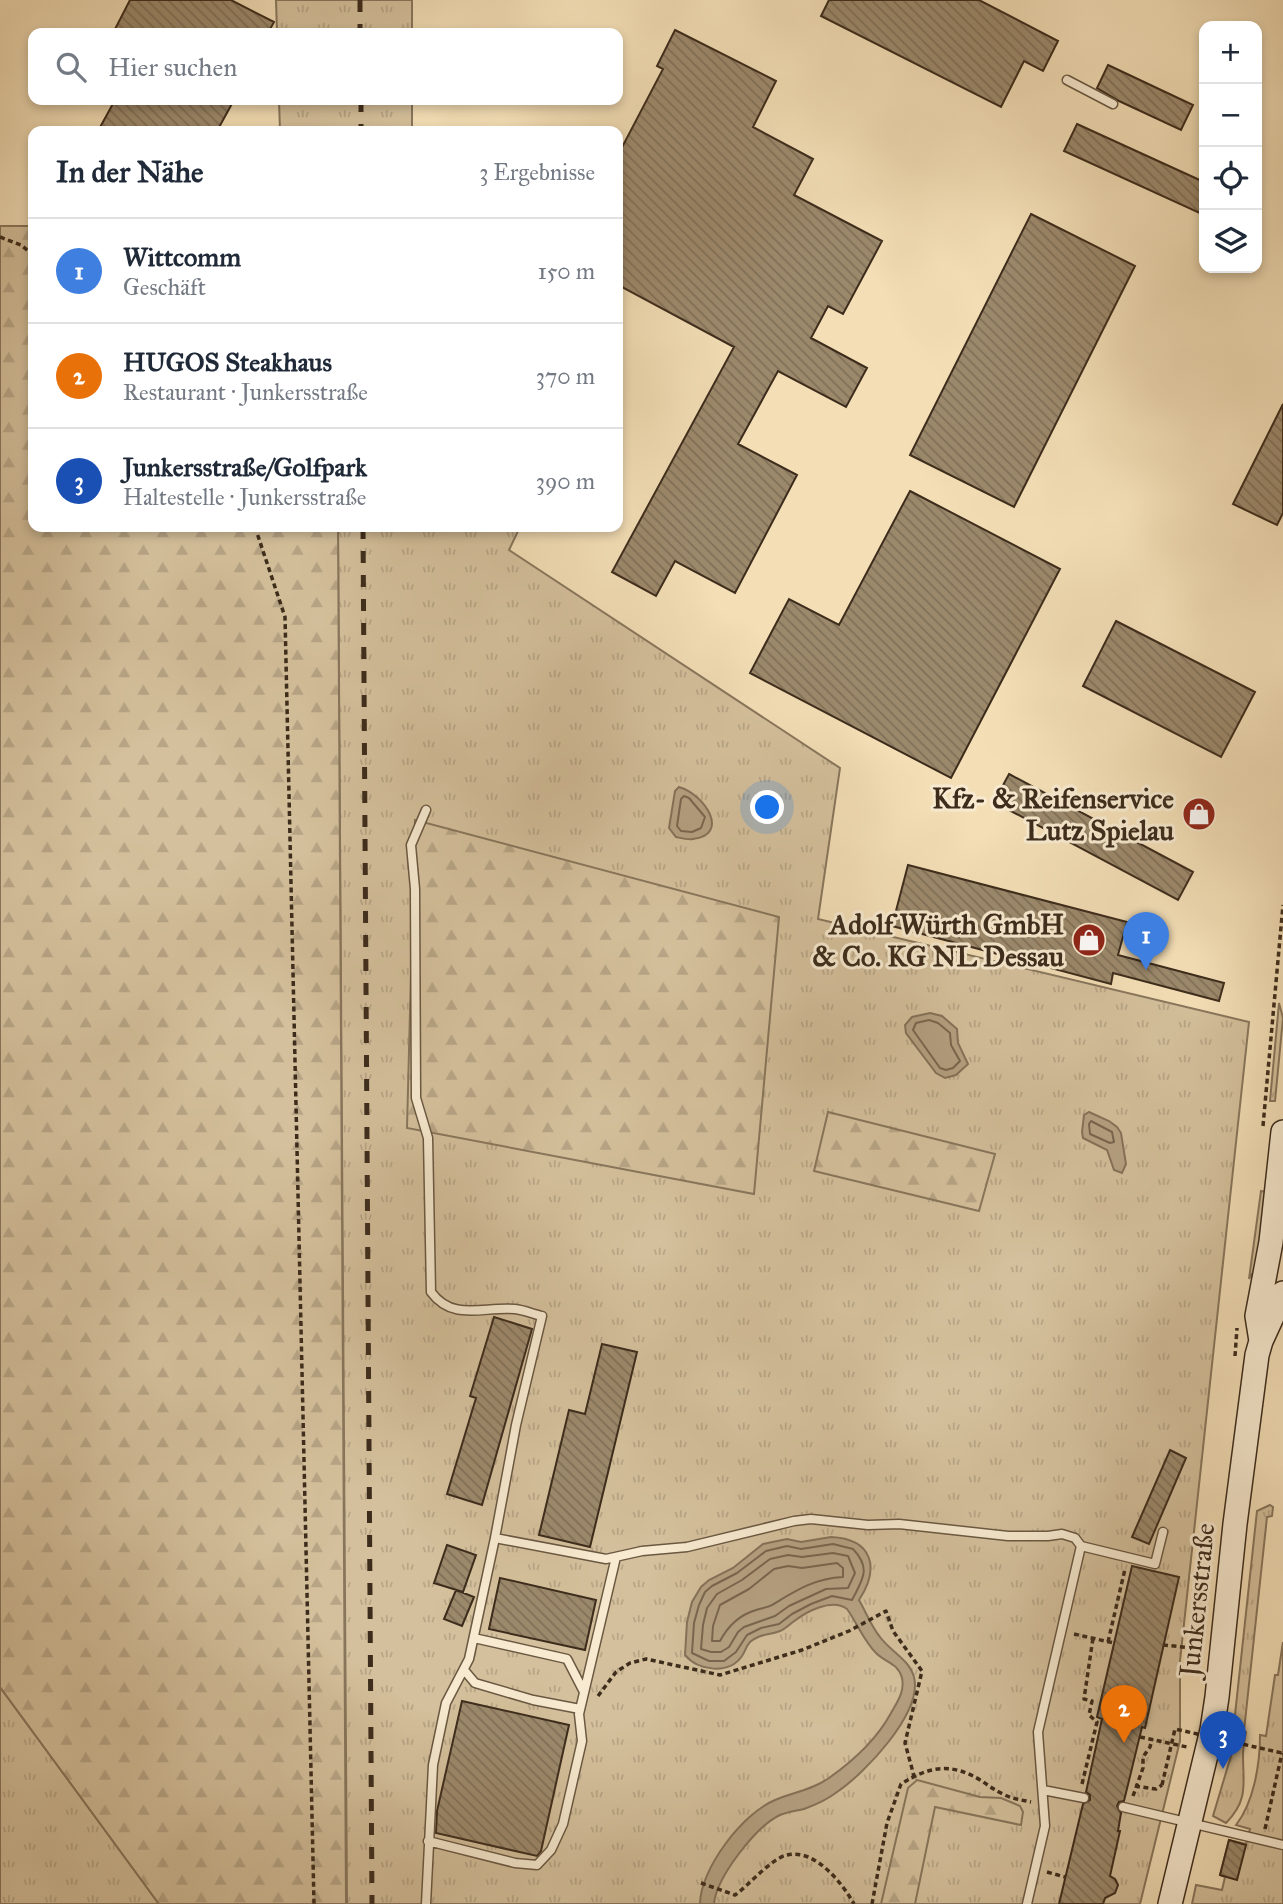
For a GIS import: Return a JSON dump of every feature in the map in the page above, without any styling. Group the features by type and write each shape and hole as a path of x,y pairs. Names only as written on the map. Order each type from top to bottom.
{"main road":[{"name":"Junkersstraße","path":"1261,1341 1257,1316 1271,1242 1283,1132"},
{"name":"Junkersstraße","path":"1170,1904 1217,1697 1235,1524 1261,1341 1283,1293"}],"lane":[{"path":"1067,80 1113,104"},
{"path":"426,810 411,845 416,902 416,1098 428,1138 431,1292 439,1302 465,1312 514,1309 542,1316 516,1425 469,1659 446,1703 433,1765 426,1904"},
{"path":"495,1538 606,1559 642,1551 725,1540 811,1519 868,1525 899,1524 1008,1535 1062,1534 1075,1538 1081,1546 1156,1564 1163,1532"},
{"path":"1027,1904 1045,1826 1038,1732 1081,1546"},
{"path":"428,1842 515,1863 537,1865 551,1850 563,1824 582,1741 580,1709 616,1556"},
{"path":"474,1638 567,1659 584,1692"},
{"path":"464,1670 475,1683 533,1700 580,1709"},
{"path":"1043,1790 1082,1797"},
{"path":"1127,1808 1283,1845"}],"path":[{"path":"0,237 21,245 28,251"},
{"path":"257,532 285,617 314,1904"},
{"path":"1108,1642 1128,1557"},
{"path":"580,1709 593,1703 616,1672 630,1663 646,1659 720,1675 802,1650 849,1631 886,1611 893,1631 922,1671 905,1743 914,1776"},
{"path":"1061,1631 1114,1643"},
{"path":"1082,1797 1097,1722 1089,1715 1092,1701 1084,1699 1093,1638"},
{"path":"1163,1645 1222,1651"},
{"path":"1135,1786 1156,1788 1162,1785 1175,1728 1282,1753 1263,1840"},
{"path":"1140,1737 1206,1751"},
{"path":"1127,1808 1143,1768 1143,1757 1152,1740"},
{"path":"872,1904 887,1823 901,1783 922,1771 939,1767 959,1770 1007,1797 1043,1805"},
{"path":"701,1883 735,1895 776,1861 788,1854 803,1855 832,1875 848,1892 854,1904"},
{"path":"1035,1868 1065,1877"}],"green space":[{"path":"276,0 412,0 412,28 277,28"},
{"path":"279,105 412,105 412,126 280,126"},
{"path":"0,226 28,226 28,532 338,532 346,1904 159,1904 0,1687"},
{"path":"338,532 518,532 509,550 840,768 818,919 1249,1022 1180,1661 1180,1741 1140,1904 347,1904"},
{"path":"415,820 779,917 754,1194 407,1128"},
{"path":"1279,1003 1283,1018 1275,1101 1270,1101"},
{"path":"828,1112 995,1154 979,1211 814,1171"},
{"path":"1261,1191 1266,1192 1257,1259 1249,1279"},
{"path":"1270,1505 1273,1507 1272,1516 1267,1517 1244,1731 1243,1791 1238,1807 1226,1823 1213,1816 1236,1739 1234,1724 1257,1511"},
{"path":"1283,1642 1283,1904 1192,1904 1196,1885 1222,1890 1225,1877 1220,1875 1229,1840 1246,1844 1250,1829 1236,1825 1255,1782 1260,1735 1266,1736"},
{"path":"0,1687 159,1904 0,1904"},
{"path":"917,1780 980,1797 1001,1798 1020,1806 1023,1812 1021,1825 935,1807 915,1904 881,1904 908,1788"}],"water":[{"path":"679,787 698,798 710,814 712,823 704,836 691,839 676,837 669,828 675,791"},
{"path":"930,1013 942,1016 957,1029 958,1043 968,1064 956,1075 945,1078 936,1073 906,1033 905,1025 912,1017"},
{"path":"1089,1112 1109,1121 1121,1133 1126,1164 1122,1173 1114,1170 1107,1150 1083,1138 1084,1115"},
{"path":"831,1537 856,1543 869,1557 869,1577 859,1600 877,1633 912,1671 914,1692 910,1708 889,1741 862,1772 826,1799 769,1822 748,1842 729,1868 716,1893 714,1904 700,1904 707,1875 737,1829 763,1807 816,1785 847,1764 879,1732 898,1701 903,1683 898,1669 872,1648 847,1609 841,1606 820,1607 782,1630 753,1639 742,1656 729,1666 714,1669 705,1667 685,1655 687,1622 692,1602 709,1580 733,1568 763,1544 787,1539 801,1542"}],"building":[{"path":"130,0 231,0 274,22 271,28 116,28"},
{"path":"829,0 979,0 1058,41 1043,71 1024,61 1001,107 821,16"},
{"path":"675,30 776,81 753,127 813,159 794,195 882,241 843,314 828,306 811,338 867,368 846,407 778,371 738,444 797,475 735,593 675,561 656,596 612,572 734,347 623,288 623,145 663,69 657,66"},
{"path":"1108,65 1193,105 1181,130 1097,88"},
{"path":"112,105 231,105 220,126 101,126"},
{"path":"1077,124 1199,180 1199,213 1064,151"},
{"path":"1031,214 1135,266 1014,507 910,455"},
{"path":"1283,404 1283,513 1277,525 1233,504"},
{"path":"910,491 1060,569 951,778 750,673 789,599 839,625"},
{"path":"1116,621 1255,692 1221,757 1083,686"},
{"path":"1009,774 1193,872 1178,900 994,802"},
{"path":"908,865 1127,922 1118,955 1224,983 1219,1001 1113,973 1111,984 892,926"},
{"path":"494,1317 532,1329 482,1505 447,1494 476,1398 470,1396"},
{"path":"602,1344 637,1352 590,1547 539,1535 569,1410 585,1414"},
{"path":"1170,1450 1186,1458 1149,1544 1132,1537"},
{"path":"447,1545 476,1555 463,1592 434,1583"},
{"path":"1132,1566 1179,1577 1145,1728 1142,1727 1124,1801 1117,1806 1121,1813 1120,1831 1110,1876 1118,1885 1115,1893 1105,1898 1103,1904 1059,1904 1083,1804 1090,1800 1090,1795 1086,1792 1102,1719 1097,1717"},
{"path":"500,1578 596,1600 585,1650 489,1629"},
{"path":"456,1590 474,1597 462,1626 444,1619"},
{"path":"462,1701 569,1725 541,1851 537,1856 436,1833 437,1811"},
{"path":"1229,1840 1246,1845 1237,1880 1220,1875"}],"railway":[{"path":"360,0 360,28"},
{"path":"361,105 361,126"},
{"path":"363,532 372,1904"}],"place":[{"name":"Kfz- & Reifenservice Lutz Spielau","path":"1199,814"},
{"name":"Adolf Würth GmbH & Co. KG NL Dessau","path":"1089,940"},
{"name":"Wittcomm","path":"1146,970"},
{"name":"HUGOS Steakhaus","path":"1124,1743"},
{"name":"Junkersstraße/Golfpark","path":"1223,1769"}]}
